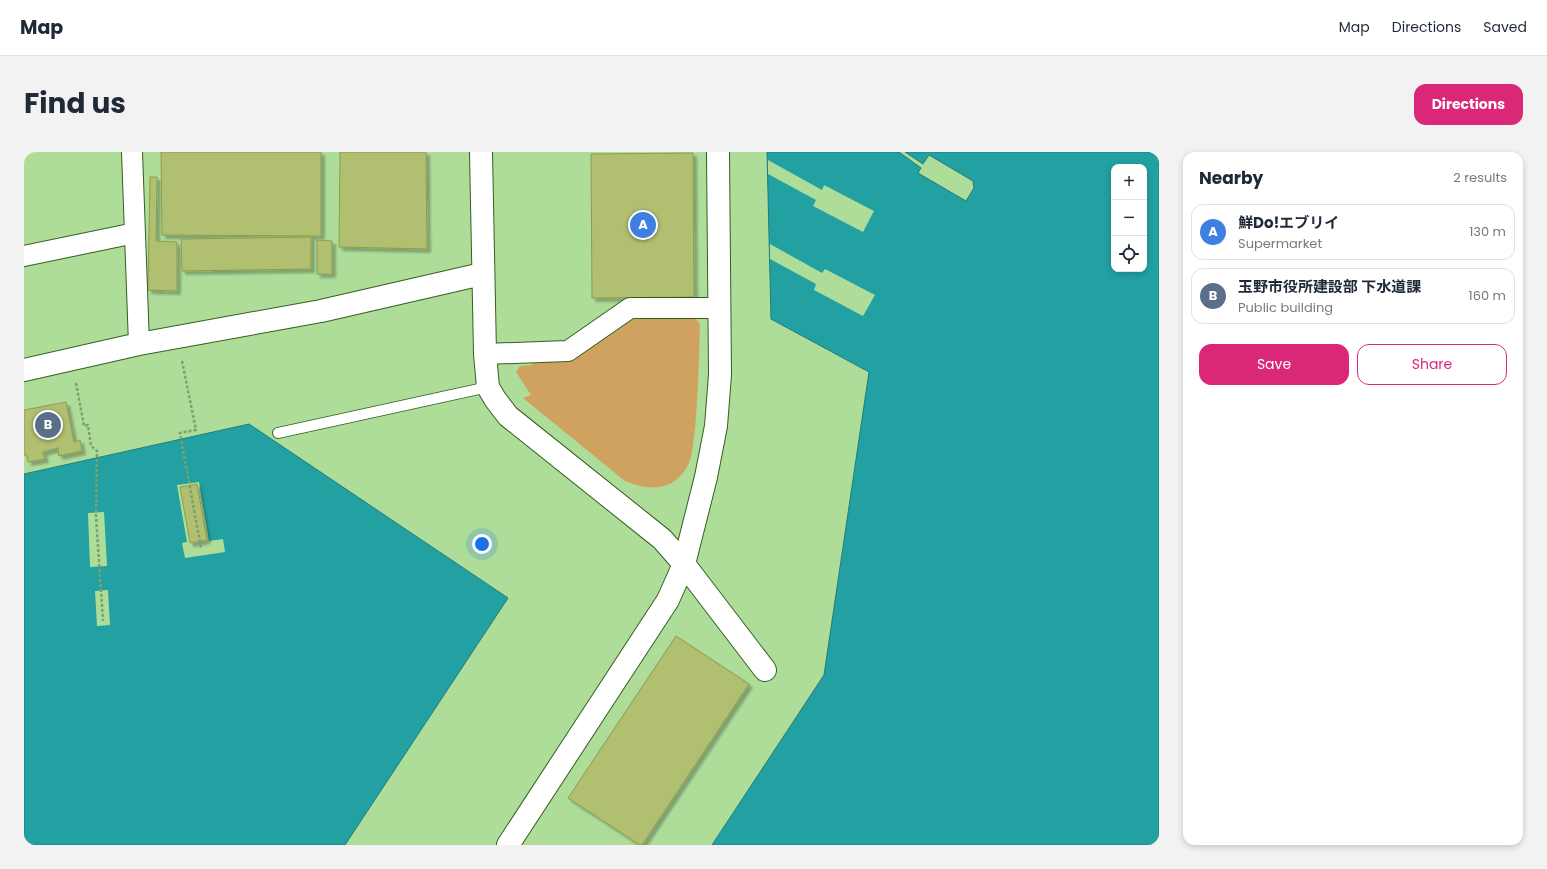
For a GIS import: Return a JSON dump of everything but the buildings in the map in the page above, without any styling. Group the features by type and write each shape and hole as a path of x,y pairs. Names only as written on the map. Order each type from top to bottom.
{"street":[{"path":"132,152 139,344"},
{"path":"481,152 482,274 485,304 485,354 488,387 508,416 662,539 684,564 765,670"},
{"path":"508,845 668,600 684,564 706,477 716,426 720,375 718,152"},
{"path":"24,256 135,234"},
{"path":"24,370 139,344 321,311 482,274"},
{"path":"485,354 568,351 630,308 720,308"}],"lane":[{"path":"278,433 488,387"}],"path":[{"path":"182,361 196,430 180,433 201,548"},
{"path":"76,383 84,426 88,425 91,446 97,451 96,516 103,621"}],"shaded area":[{"path":"632,315 694,317 700,325 696,416 691,457 688,465 676,480 668,485 660,487 643,487 625,481 523,398 531,395 516,372 520,366 532,365 533,360"}],"water":[{"path":"767,152 899,152 921,168 918,173 966,201 974,188 973,181 929,155 923,164 905,152 1159,152 1159,845 712,845 824,675 869,372 771,319"},
{"path":"249,424 508,598 345,845 24,845 24,474"}],"pier":[{"path":"768,160 822,190 824,185 874,211 863,232 813,206 816,200 768,174"},
{"path":"770,244 822,273 825,269 875,295 863,316 814,290 816,284 770,259"},
{"path":"199,482 209,541 223,539 225,552 185,558 182,543 187,542 177,485"},
{"path":"104,512 107,566 90,567 88,513"},
{"path":"108,590 110,625 97,626 95,591"}],"place":[{"name":"鮮Do!エブリイ","path":"643,225"},
{"name":"玉野市役所建設部 下水道課","path":"48,425"}]}
